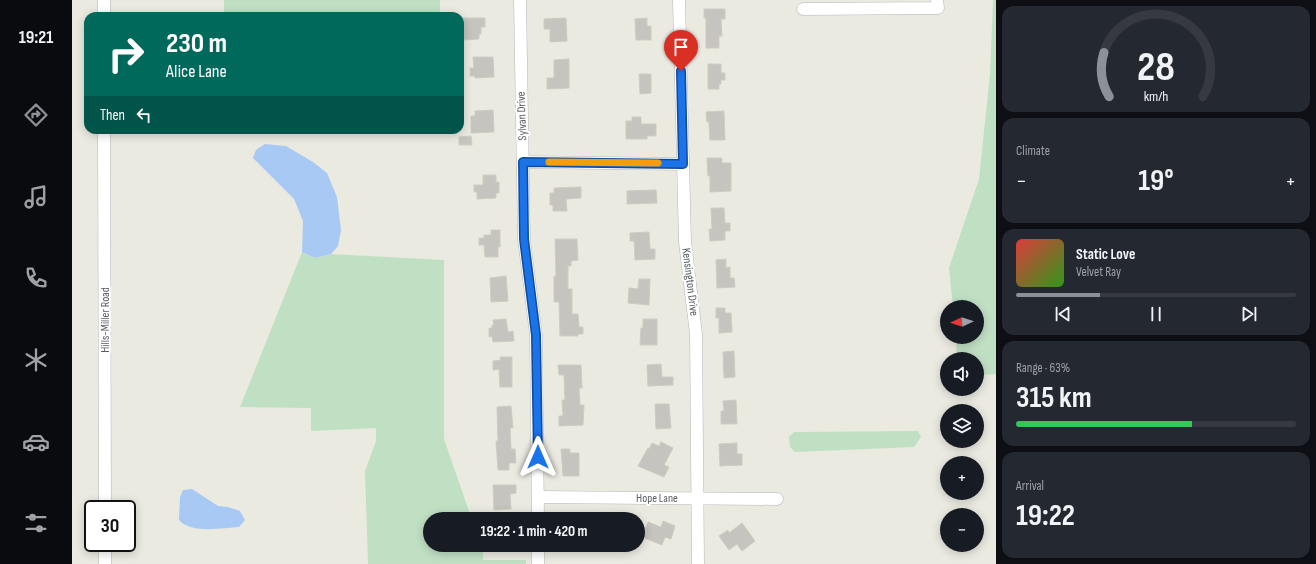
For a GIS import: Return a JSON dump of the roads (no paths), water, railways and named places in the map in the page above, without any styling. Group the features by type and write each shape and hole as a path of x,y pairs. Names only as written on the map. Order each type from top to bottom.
{"street":[{"path":"104,0 104,12"},
{"name":"Sylvan Drive","path":"520,0 524,244 536,335 538,512"},
{"name":"Kensington Drive","path":"679,0 685,242 696,334 698,564"},
{"path":"803,9 938,4"},
{"name":"Hills-Miller Road","path":"104,134 105,500"},
{"path":"523,162 683,164"},
{"name":"Hope Lane","path":"538,497 777,499"},
{"path":"105,552 105,564"},
{"path":"538,552 538,564"}],"water":[{"path":"265,144 286,146 313,162 327,173 337,197 341,230 338,246 331,254 315,258 302,252 303,221 294,199 253,158 256,150"},
{"path":"192,489 218,506 228,507 240,511 245,520 239,527 216,529 199,529 184,524 179,520 180,497 183,490"}]}
